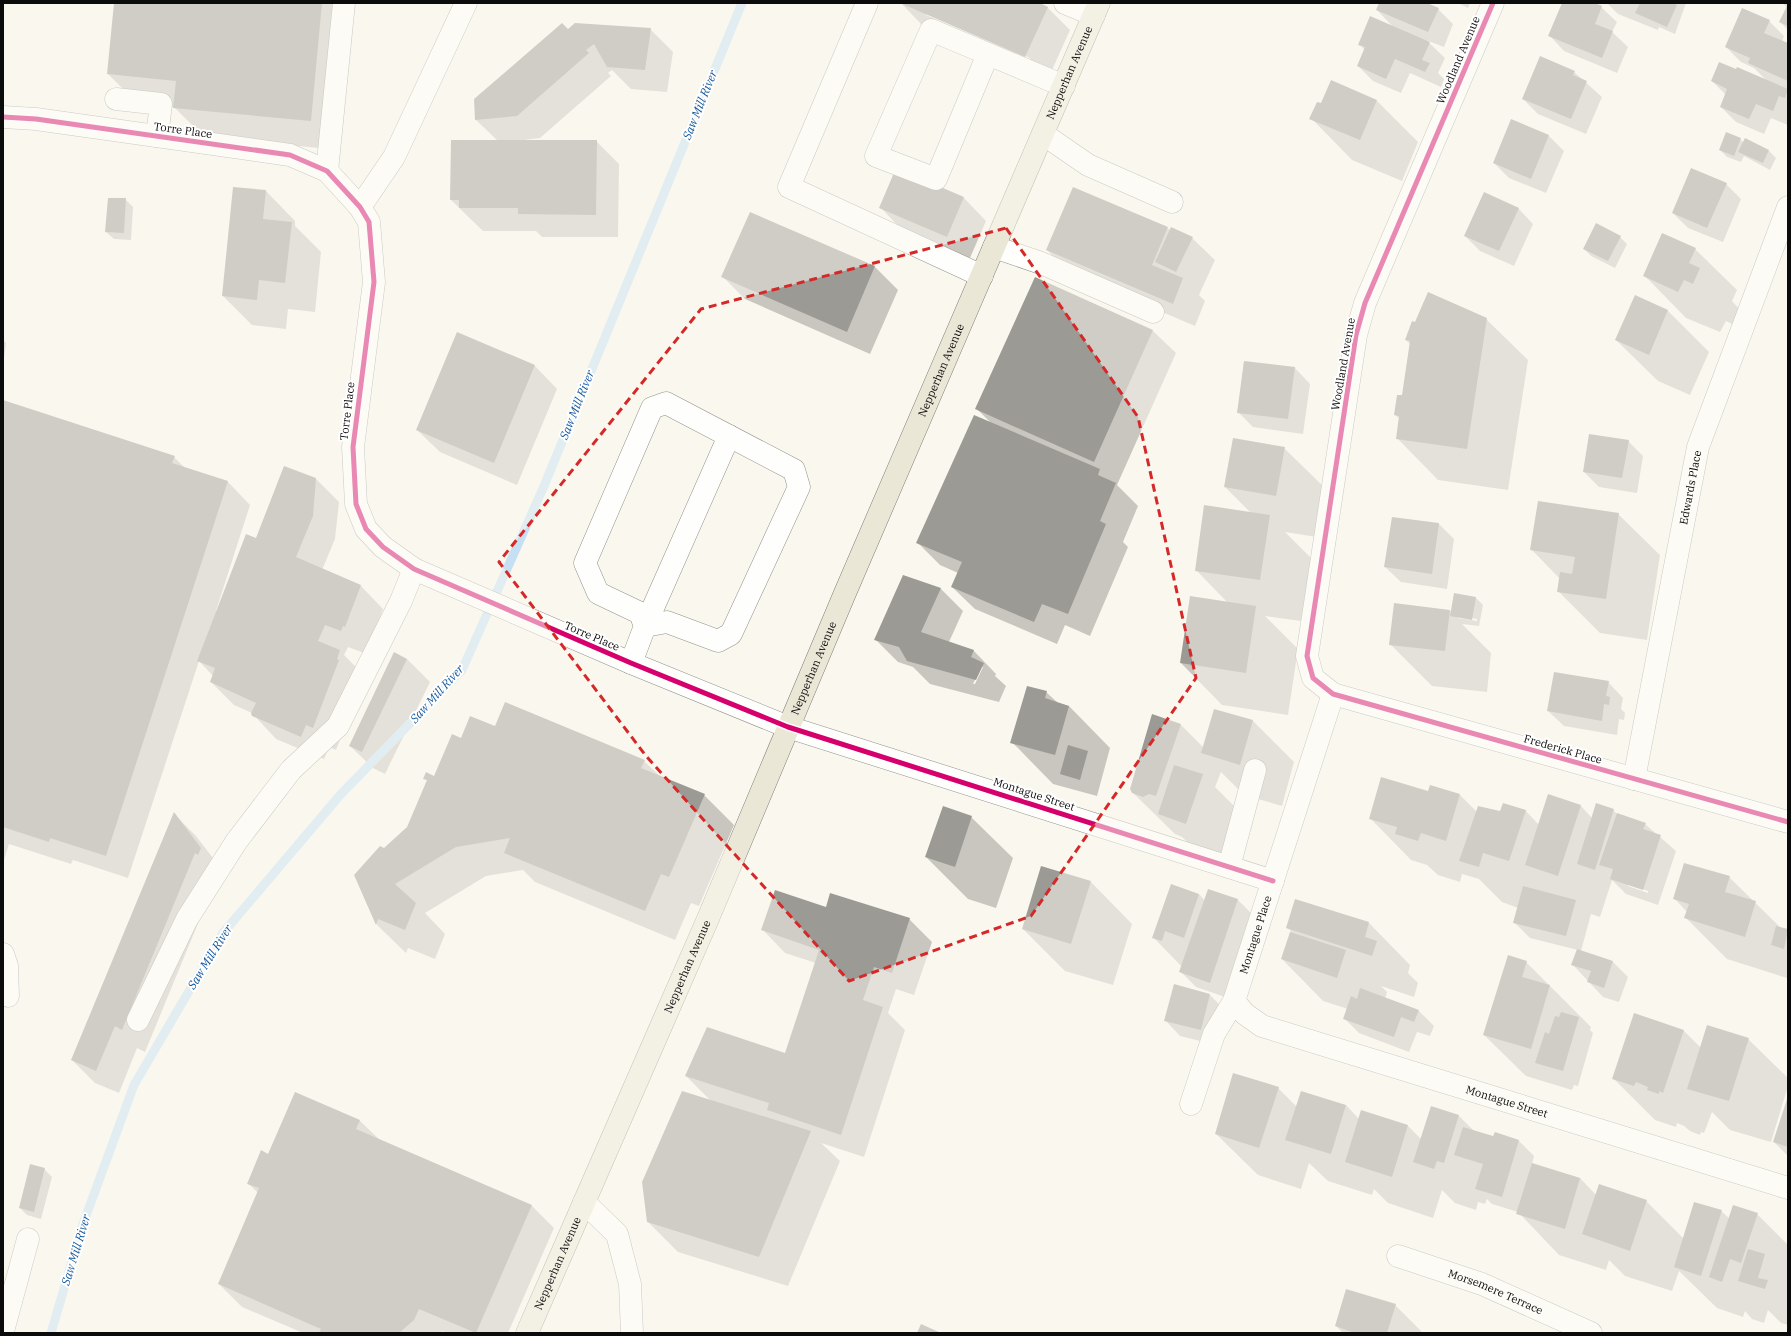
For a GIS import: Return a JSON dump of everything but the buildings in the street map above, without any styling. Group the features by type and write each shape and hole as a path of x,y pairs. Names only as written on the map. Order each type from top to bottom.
{"main road":[{"name":"Nepperhan Avenue","path":"527,1333 707,921 788,727 1097,9"}],"street":[{"path":"327,171 344,3"},
{"path":"360,207 396,151 466,3"},
{"path":"868,3 789,186 982,276"},
{"path":"1065,3 1097,9"},
{"name":"Woodland Avenue","path":"1333,694 1313,678 1307,656 1356,335 1365,304 1493,3"},
{"path":"988,54 936,179 876,156 931,30 988,54 1064,86"},
{"path":"116,99 162,104 157,136"},
{"name":"Torre Place","path":"3,117 36,119 290,155 327,171 360,207 369,222 374,282 353,447 356,504 366,529 383,547 414,570 631,663 788,727"},
{"path":"1043,134 1088,165 1172,202"},
{"name":"Edwards Place","path":"1634,779 1698,447 1788,207"},
{"path":"994,247 1041,263 1152,312"},
{"path":"666,403 794,470 799,487 731,634 718,641 667,622 645,626 640,613 598,593 585,563 652,408 666,403"},
{"path":"631,663 645,626 729,436"},
{"path":"138,1020 187,919 236,842 291,770 338,726 401,601 414,570"},
{"name":"Frederick Place","path":"1333,694 1788,822"},
{"name":"Montague Place","path":"1191,1104 1214,1034 1234,1001 1333,694"},
{"name":"Montague Street","path":"788,727 1273,881"},
{"path":"1229,867 1255,770"},
{"path":"3,954 7,966 8,996"},
{"name":"Montague Street","path":"1234,1001 1245,1014 1262,1026 1788,1188"},
{"path":"584,1202 617,1234 630,1284 632,1333"},
{"path":"3,1331 28,1239"},
{"name":"Morsemere Terrace","path":"1398,1256 1482,1284 1591,1333"}],"highlighted area":[{"path":"1006,228 1138,417 1196,678 1031,916 849,981 646,756 499,562 701,309"}],"waterway":[{"name":"Saw Mill River","path":"51,1333 83,1224 134,1085 223,933 341,794 462,670 544,486 742,3"}],"cycle path":[{"path":"1493,3 1365,303 1356,335 1307,656 1313,678 1333,694 1788,822"},
{"path":"3,117 36,119 290,155 327,171 360,207 369,222 374,282 353,447 356,504 366,529 383,547 414,569 631,663 788,727 1273,881"}]}
